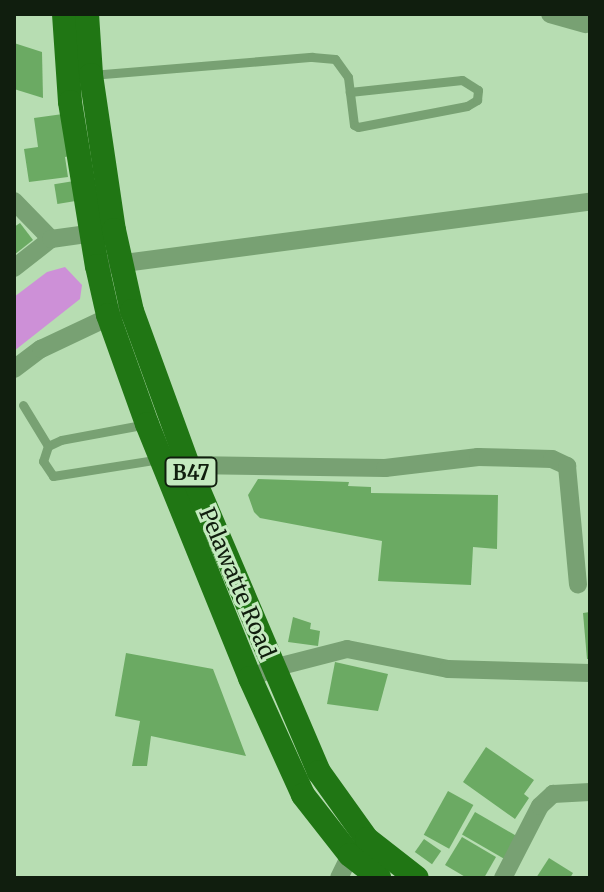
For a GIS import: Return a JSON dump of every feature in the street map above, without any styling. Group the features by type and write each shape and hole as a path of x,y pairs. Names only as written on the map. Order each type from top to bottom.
{"main road":[{"name":"Pelawatte Road","path":"64,14 70,102 103,232 122,264 120,313 147,424 262,673 358,847 379,878"},
{"name":"Pelawatte Road","path":"87,14 103,232 97,266 188,465 262,673"},
{"name":"Pelawatte Road","path":"358,847 417,878"}],"street":[{"path":"550,14 586,24"},
{"path":"14,201 51,239"},
{"path":"97,266 590,202"},
{"path":"14,268 51,239 103,232"},
{"path":"14,369 41,349 120,313"},
{"path":"188,465 385,468 478,457 552,459 567,466 578,584"},
{"path":"262,673 347,649 448,669 590,673"},
{"path":"503,878 540,806 553,794 590,792"},
{"path":"339,878 358,847"}],"lane":[{"path":"91,75 312,57 335,59 348,77 354,125 358,127 467,106 477,100 478,90 462,80 350,92"},
{"path":"23,405 48,446"},
{"path":"147,424 61,440 48,446 43,461 53,476 161,458"}],"shaded area":[{"path":"65,267 82,285 80,299 14,351 14,297 47,272"}],"building":[{"path":"14,43 42,52 43,98 14,89"},
{"path":"63,114 70,156 65,157 68,177 29,182 24,149 38,147 34,118"},
{"path":"74,181 77,201 57,204 54,184"},
{"path":"20,223 33,240 14,255 14,227"},
{"path":"258,479 349,482 348,486 371,487 371,493 498,495 497,549 473,547 471,585 378,581 382,541 260,518 254,512 248,495"},
{"path":"590,612 590,659 587,659 583,613"},
{"path":"293,617 311,623 310,629 320,631 318,646 288,642"},
{"path":"126,653 213,669 246,756 151,736 147,766 132,766 140,721 115,716"},
{"path":"335,662 388,674 378,711 327,704"},
{"path":"486,747 534,780 524,794 529,798 515,819 463,782"},
{"path":"448,791 473,805 449,849 424,835"},
{"path":"475,812 517,836 504,859 462,835"},
{"path":"462,837 496,857 484,878 467,878 445,865"},
{"path":"424,839 441,851 432,864 415,852"},
{"path":"549,858 573,873 570,878 536,878"}]}
